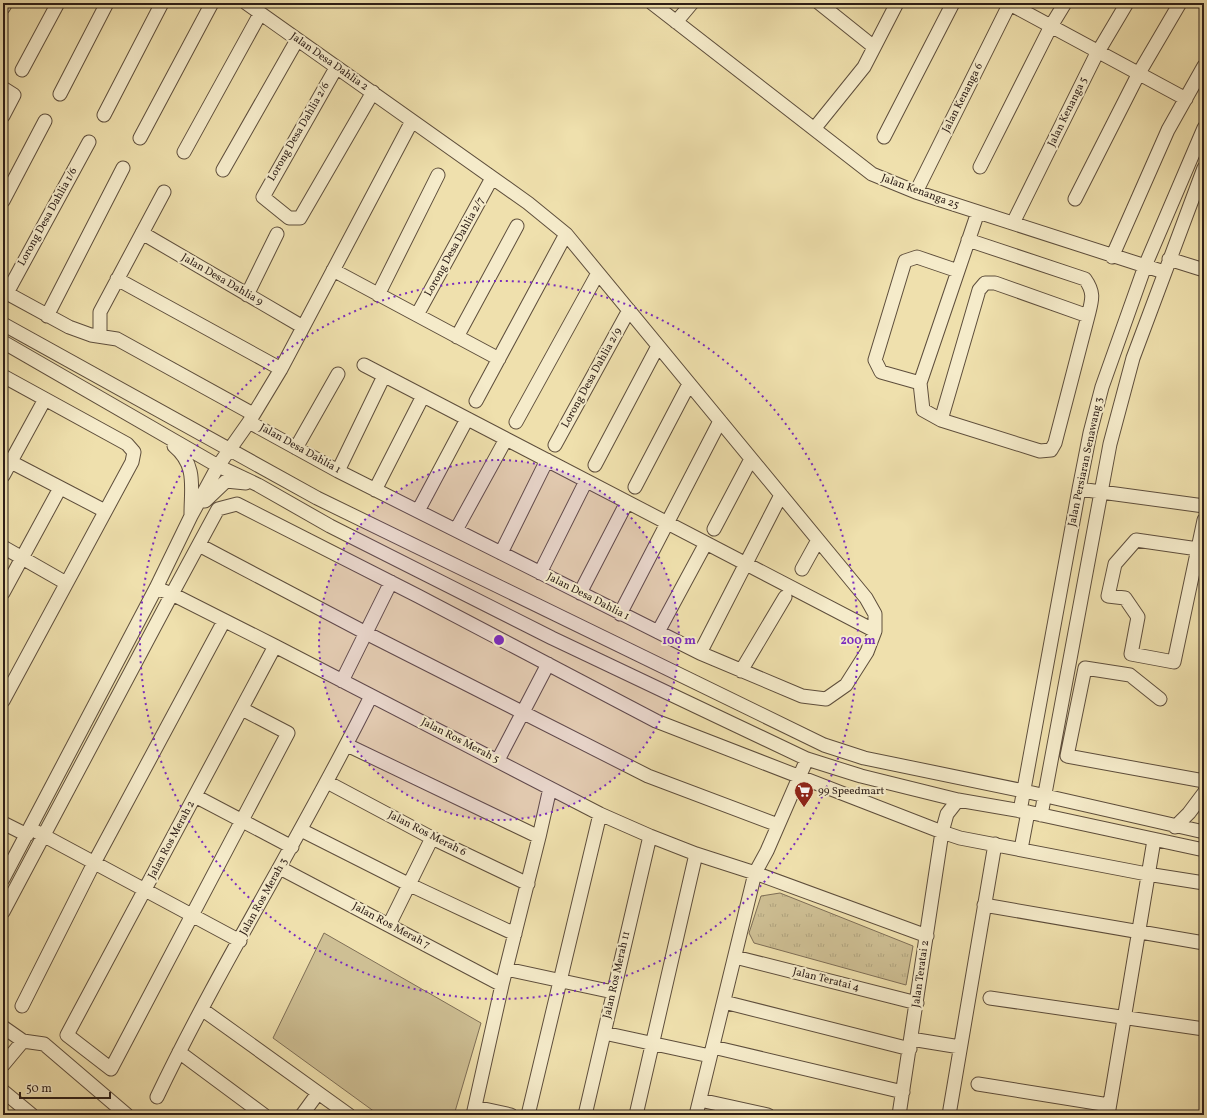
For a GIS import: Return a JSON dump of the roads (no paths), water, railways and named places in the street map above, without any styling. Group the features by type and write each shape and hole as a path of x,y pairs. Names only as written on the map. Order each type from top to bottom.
{"street":[{"path":"3,8 6,3"},
{"path":"22,70 58,3"},
{"path":"60,94 107,3"},
{"path":"104,115 162,3"},
{"path":"140,138 212,3"},
{"name":"Jalan Desa Dahlia 2","path":"246,3 528,203 566,234 658,346"},
{"name":"Jalan Kenanga 25","path":"652,3 872,174 916,192 1112,257 1164,272"},
{"path":"676,22 692,3"},
{"path":"819,3 874,47"},
{"path":"814,129 864,67 897,3"},
{"path":"884,137 953,3"},
{"path":"1009,3 1186,98"},
{"name":"Jalan Kenanga 6","path":"916,192 1009,3"},
{"path":"980,167 1051,26 1065,3"},
{"name":"Jalan Kenanga 5","path":"1012,223 1099,50 1127,3"},
{"path":"1075,199 1139,73 1180,3"},
{"path":"184,152 260,14"},
{"path":"224,170 297,40"},
{"path":"1112,257 1168,130 1204,66"},
{"name":"Lorong Desa Dahlia 2/6","path":"336,68 263,197 289,218 300,218 373,92"},
{"path":"3,116 9,91"},
{"path":"3,201 45,121"},
{"path":"3,879 156,588 191,516 218,466 251,418 281,369 412,121"},
{"name":"Jalan Persiaran Senawang 3","path":"1021,849 1024,791 1090,433 1102,387 1145,266 1204,128"},
{"name":"Lorong Desa Dahlia 1/6","path":"5,292 89,142"},
{"path":"47,316 123,168"},
{"name":"Jalan Persiaran Senawang 3","path":"1041,815 1096,511 1102,491 1110,444 1133,358 1204,168"},
{"path":"378,295 438,175"},
{"name":"Lorong Desa Dahlia 2/7","path":"417,315 492,178"},
{"path":"5,292 68,327 100,336 100,312 164,192"},
{"path":"968,240 1085,279 1092,289 1092,299 1088,316 1055,443 1050,450 1040,452 941,420 923,410 920,383 968,240 978,212"},
{"path":"456,336 517,226"},
{"name":"Jalan Desa Dahlia 9","path":"142,233 303,327"},
{"path":"248,295 277,234"},
{"path":"476,401 566,234"},
{"path":"920,383 881,372 875,360 905,261 917,257 958,271"},
{"path":"1169,259 1204,270"},
{"path":"333,270 499,359"},
{"path":"516,422 598,273"},
{"path":"117,279 281,369"},
{"path":"941,420 979,290 985,283 995,283 1088,316"},
{"name":"Lorong Desa Dahlia 2/9","path":"555,445 629,310"},
{"path":"3,324 317,498 824,745 864,758 1024,791 1175,827 1204,832"},
{"name":"Jalan Desa Dahlia 1","path":"100,336 117,339 251,418 296,448 375,490 620,614 741,672 802,696 826,699 846,685 867,652 875,631 875,614 866,598 658,346"},
{"path":"3,342 218,466 258,485 330,526 552,638 807,759 861,776 958,800 1024,811 1204,850"},
{"path":"594,465 658,346"},
{"path":"364,365 875,631"},
{"path":"296,448 338,374"},
{"path":"3,376 127,444 134,452 132,462 3,701"},
{"path":"338,470 384,376"},
{"path":"636,487 689,384"},
{"path":"375,490 423,396"},
{"path":"3,476 45,399"},
{"path":"418,511 467,419"},
{"path":"620,614 666,522 720,421"},
{"path":"149,426 184,454 191,468 191,516"},
{"path":"456,530 506,439"},
{"path":"714,529 751,459"},
{"path":"501,553 547,460"},
{"path":"11,462 105,511"},
{"path":"191,516 219,486 226,481 258,485"},
{"path":"540,573 586,481"},
{"path":"3,593 60,488"},
{"path":"1079,489 1204,506"},
{"path":"700,653 781,495"},
{"path":"580,593 628,502"},
{"path":"3,912 45,836 218,509 236,504 391,582 656,721 800,779 942,832 1147,874 1204,883"},
{"path":"1198,549 1136,540 1115,564 1108,596 1124,598 1138,617 1131,654 1174,662 1198,549 1204,520"},
{"path":"802,569 818,540"},
{"path":"658,632 706,543"},
{"path":"199,545 522,714 648,776 778,825"},
{"path":"3,547 66,583"},
{"path":"342,681 391,582"},
{"name":"Jalan Ros Merah 5","path":"156,588 172,594 275,646 600,814 696,854 755,872 927,936"},
{"path":"741,672 785,597"},
{"path":"22,1006 94,863 224,621"},
{"name":"Jalan Ros Merah 2","path":"192,916 111,1069 67,1034 275,646"},
{"path":"498,760 548,664"},
{"path":"1160,699 1130,675 1085,668 1067,756 1204,781"},
{"name":"Jalan Ros Merah 3","path":"157,1097 179,1052 347,745 371,696"},
{"path":"192,916 288,733 242,709"},
{"path":"347,745 540,837"},
{"path":"696,1115 755,872 800,779 807,759"},
{"name":"Jalan Ros Merah 6","path":"327,782 432,838 528,884"},
{"path":"511,1115 474,1111 502,985 540,837 550,788"},
{"path":"1175,827 1189,814 1204,793"},
{"path":"195,796 292,847"},
{"name":"Jalan Teratai 2","path":"899,1115 942,832 947,814 958,800"},
{"path":"528,1115 600,814"},
{"path":"3,823 45,836 240,941"},
{"path":"301,830 408,884 515,934"},
{"name":"Jalan Ros Merah 11","path":"585,1115 650,836"},
{"path":"389,925 432,838"},
{"path":"978,1084 1108,1110 1154,840"},
{"path":"949,1115 995,844"},
{"path":"636,1115 696,854"},
{"name":"Jalan Ros Merah 7","path":"280,868 502,985"},
{"path":"984,905 1138,933 1204,943"},
{"name":"Jalan Teratai 4","path":"735,957 917,1003"},
{"path":"506,969 613,992"},
{"path":"990,998 1204,1029"},
{"path":"724,1002 910,1044 960,1048"},
{"path":"203,1010 349,1115"},
{"path":"3,1027 23,1041 44,1044 127,1115"},
{"path":"604,1033 652,1044 712,1052 903,1092"},
{"path":"3,1065 23,1041"},
{"path":"179,1052 264,1115"},
{"path":"3,1091 32,1115"},
{"path":"302,1115 318,1093"},
{"path":"700,1100 768,1115"}],"place":[{"name":"99 Speedmart","path":"804,808"}]}
